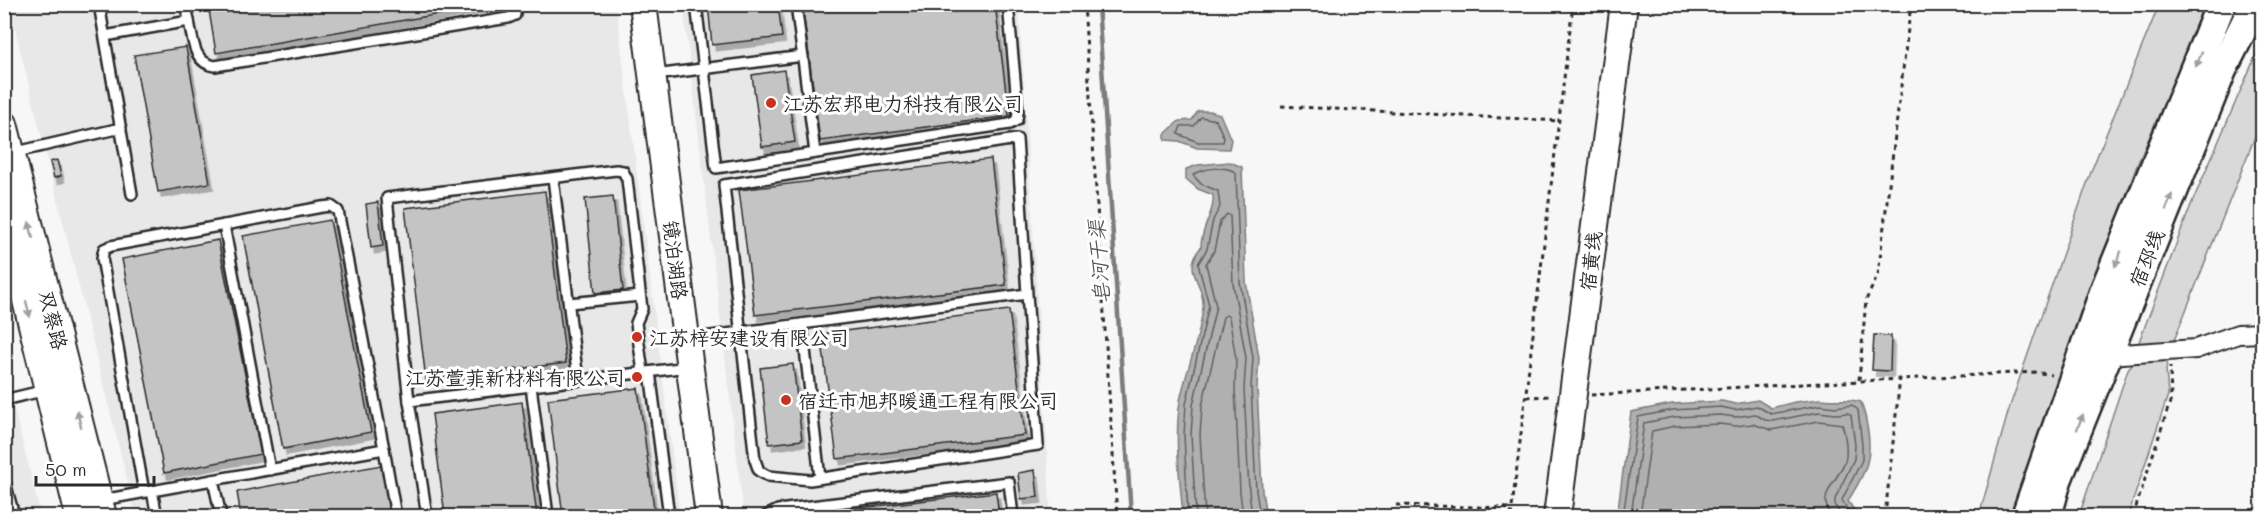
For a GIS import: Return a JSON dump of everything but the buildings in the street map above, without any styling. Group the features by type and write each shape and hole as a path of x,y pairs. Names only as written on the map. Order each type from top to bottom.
{"main road":[{"name":"宿邳线","path":"2026,516 2104,292 2221,4"},
{"name":"宿邳线","path":"2047,516 2057,480 2222,70 2255,4"}],"street":[{"name":"镜泊湖路","path":"644,4 709,516"},
{"name":"宿黄线","path":"1557,516 1623,4"},
{"name":"双蔡路","path":"4,124 101,508"},
{"name":"双蔡路","path":"4,211 79,516"},
{"path":"2107,355 2196,349 2238,334 2262,333"}],"lane":[{"path":"99,4 132,194"},
{"path":"186,4 200,60 206,65 215,66 508,18 515,15 515,4"},
{"path":"696,4 716,168 1010,124 1017,120 1018,112 1008,4"},
{"path":"796,4 815,153"},
{"path":"105,36 189,21"},
{"path":"652,75 803,56"},
{"path":"11,153 120,128"},
{"path":"1017,140 1038,445 810,480 768,476 759,471 755,460 740,332 724,185 1017,140"},
{"path":"427,516 409,401 387,198 616,170 623,171 627,180 642,309 636,323 669,516"},
{"path":"553,178 578,380"},
{"path":"157,516 148,492 102,258 104,249 331,206 338,211 396,516"},
{"path":"224,225 270,470"},
{"path":"686,339 1027,294"},
{"path":"569,303 640,296"},
{"path":"802,324 820,478"},
{"path":"409,401 690,367"},
{"path":"531,386 548,516"},
{"path":"4,400 48,389"},
{"path":"101,508 148,492 384,449"},
{"path":"4,478 14,516"},
{"path":"213,480 221,516"},
{"path":"766,516 778,510 1008,482 1013,516"}],"path":[{"path":"1084,4 1117,516"},
{"path":"1511,516 1573,4"},
{"path":"1859,380 1866,300 1878,275 1911,4"},
{"path":"1281,106 1559,121"},
{"path":"2133,516 2171,399 2172,350"},
{"path":"1526,397 2035,372 2075,377"},
{"path":"1885,516 1900,378"},
{"path":"1396,505 1512,507"}],"shaded area":[{"path":"9,5 616,5 680,516 136,516"},
{"name":"宿迁市旭邦暖通工程有限公司","path":"683,5 1019,5 1051,516 744,516"},
{"path":"2159,5 2208,5 2137,165 2012,516 1979,516 2009,409 2092,169"},
{"path":"2262,41 2262,119 2173,343 2137,347 2191,205"},
{"path":"2168,361 2166,369 2168,395 2128,516 2079,516 2128,369 2133,363"},
{"path":"5,373 41,516 5,516"}],"water":[{"path":"1198,111 1220,114 1231,140 1229,149 1197,148 1179,141 1165,140 1165,134 1179,121 1192,120"},
{"path":"1230,162 1242,167 1246,282 1259,358 1257,387 1262,491 1266,516 1183,516 1178,459 1178,415 1203,307 1203,298 1193,270 1193,263 1201,247 1213,202 1213,195 1198,189 1186,179 1186,169 1198,165"},
{"path":"1820,399 1861,402 1868,432 1868,456 1864,473 1848,501 1858,516 1617,516 1631,412 1672,404 1722,401 1735,404 1758,400 1771,408"}],"waterway":[{"name":"皂河干渠","path":"1098,4 1131,516"}],"place":[{"name":"江苏宏邦电力科技有限公司","path":"771,103"},
{"name":"江苏梓安建设有限公司","path":"637,337"},
{"name":"江苏萱菲新材料有限公司","path":"637,377"},
{"name":"宿迁市旭邦暖通工程有限公司","path":"786,400"}]}
